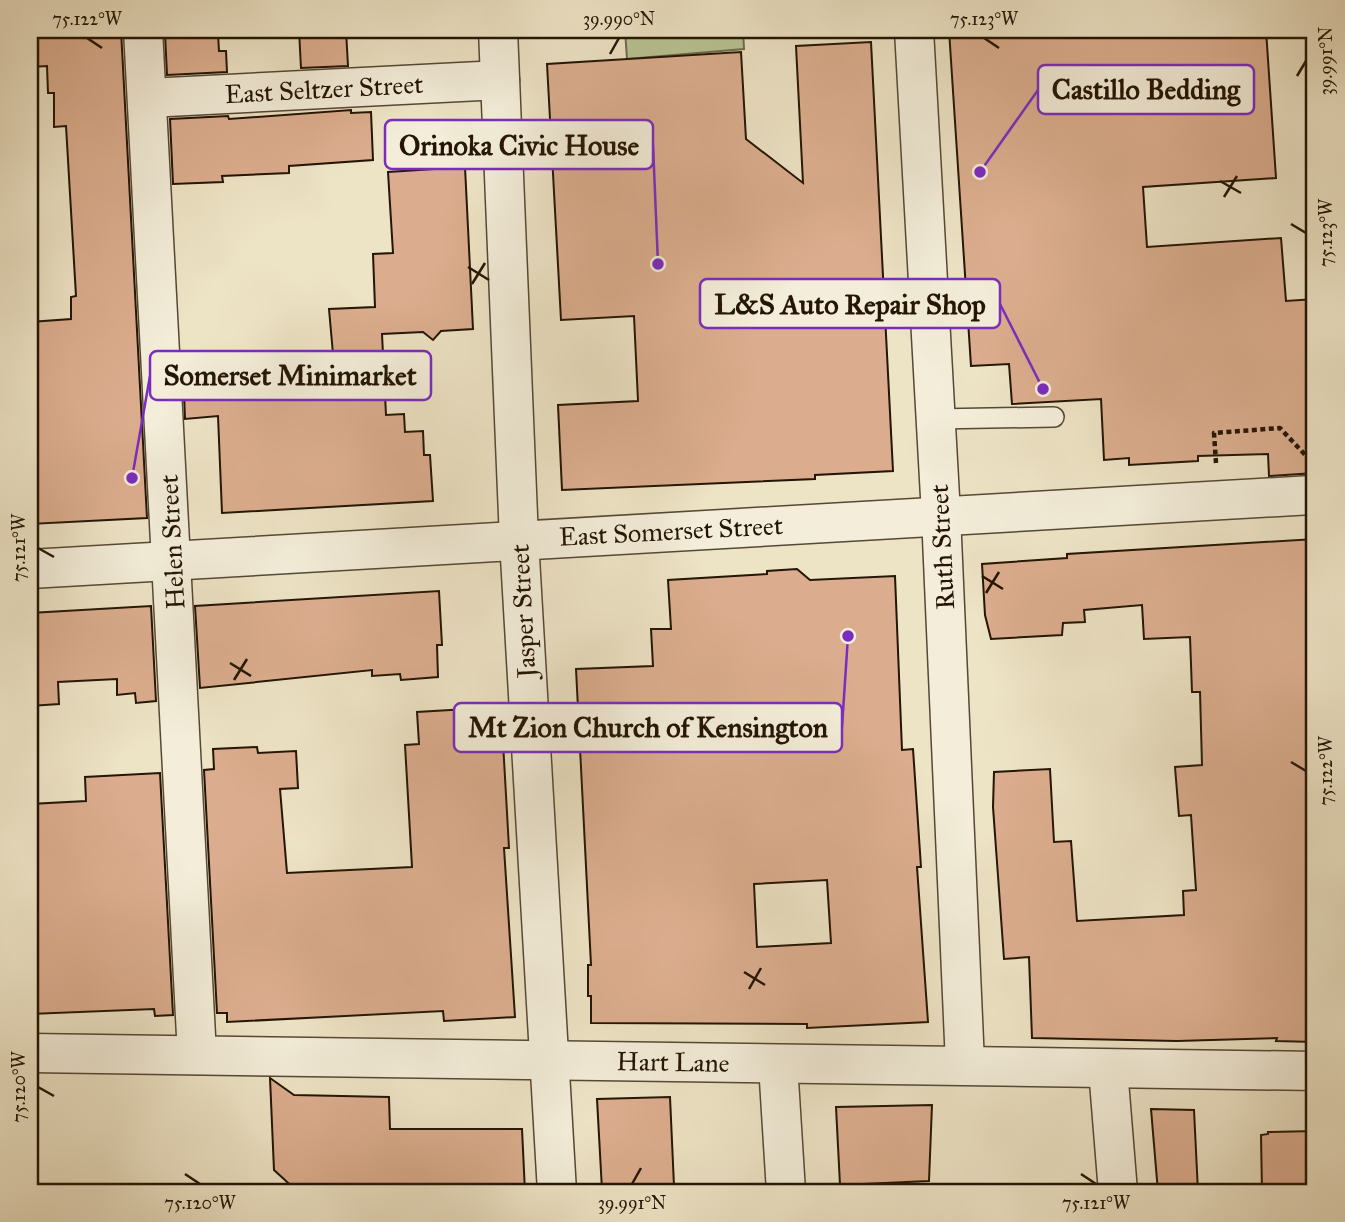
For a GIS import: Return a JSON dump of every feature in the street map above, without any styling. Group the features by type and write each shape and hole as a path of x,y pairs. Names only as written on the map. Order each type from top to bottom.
{"street":[{"name":"Helen Street","path":"144,30 197,1055"},
{"name":"Jasper Street","path":"498,30 519,540 557,1192"},
{"name":"Ruth Street","path":"914,30 941,514 965,1064"},
{"name":"East Seltzer Street","path":"148,98 500,80"},
{"name":"East Somerset Street","path":"30,569 173,563 941,514 1312,479"},
{"name":"Hart Lane","path":"30,1053 1315,1071"},
{"path":"778,1064 786,1192"},
{"path":"1108,1069 1118,1192"}],"lane":[{"path":"935,419 1054,417"}],"path":[{"path":"1216,453 1214,433 1280,428 1312,479"}],"green space":[{"path":"625,30 743,30 744,49 627,59"}],"building":[{"path":"30,30 121,30 147,518 30,524 30,322 71,319 71,297 76,296 66,126 54,127 54,93 48,93 47,66 30,67"},
{"path":"299,30 346,30 348,66 301,68"},
{"path":"949,30 996,30 996,36 1064,33 1063,30 1266,30 1276,178 1143,187 1147,247 1281,238 1286,301 1315,299 1315,473 1269,476 1268,454 1198,456 1198,461 1129,465 1129,458 1104,460 1101,399 1012,404 1009,364 971,366"},
{"path":"211,31 218,34 219,51 226,51 227,72 167,75 165,33"},
{"path":"871,42 893,471 815,475 815,479 562,490 558,405 638,401 634,316 561,320 547,64 741,52 746,139 803,183 796,46"},
{"path":"351,110 351,113 371,112 373,160 289,166 289,173 222,176 223,182 173,184 170,119 228,116 229,119"},
{"path":"465,167 473,329 441,331 433,340 423,332 382,334 386,415 404,414 405,432 423,431 424,455 430,455 433,501 222,513 218,416 185,419 183,369 277,362 277,357 333,354 329,309 375,307 373,254 393,253 388,172"},
{"path":"1315,539 1315,1042 1276,1041 1277,1038 1177,1041 1032,1038 1029,957 1004,959 993,807 994,772 1050,769 1054,842 1071,841 1077,921 1184,915 1183,891 1196,890 1191,815 1179,816 1175,767 1202,765 1200,692 1192,692 1190,637 1144,639 1142,605 1084,610 1085,622 1063,623 1062,635 991,639 985,615 982,564 1067,558 1067,554"},
{"path":"797,569 810,580 895,576 902,750 913,749 921,867 917,867 928,1022 807,1028 807,1024 591,1023 588,965 591,965 576,669 653,666 651,629 671,629 668,580 767,574 767,571","holes":["827,880 831,943 757,947 754,884"]},
{"path":"439,591 442,645 437,645 438,677 401,680 400,674 372,676 372,670 200,688 195,606"},
{"path":"151,606 156,701 136,703 135,693 117,695 117,679 58,682 59,704 30,706 30,613"},
{"path":"501,707 509,848 504,848 515,1017 444,1021 443,1011 227,1022 227,1013 217,1013 204,770 214,769 213,749 257,747 258,753 296,751 298,788 280,789 287,873 412,867 405,745 419,744 417,712"},
{"path":"160,773 173,1015 155,1016 154,1009 30,1014 30,927 33,927 30,804 86,801 85,777"},
{"path":"270,1078 294,1095 389,1097 390,1129 522,1129 525,1192 298,1192 274,1170"},
{"path":"670,1097 674,1186 602,1190 597,1099"},
{"path":"932,1105 929,1181 840,1185 836,1107"},
{"path":"1151,1109 1194,1110 1198,1192 1158,1192"},
{"path":"1315,1131 1315,1192 1262,1192 1261,1135 1268,1132"}],"place":[{"name":"Castillo Bedding","path":"980,172"},
{"name":"Orinoka Civic House","path":"658,264"},
{"name":"L&S Auto Repair Shop","path":"1043,389"},
{"name":"Somerset Minimarket","path":"132,478"},
{"name":"Mt Zion Church of Kensington","path":"848,636"}]}
